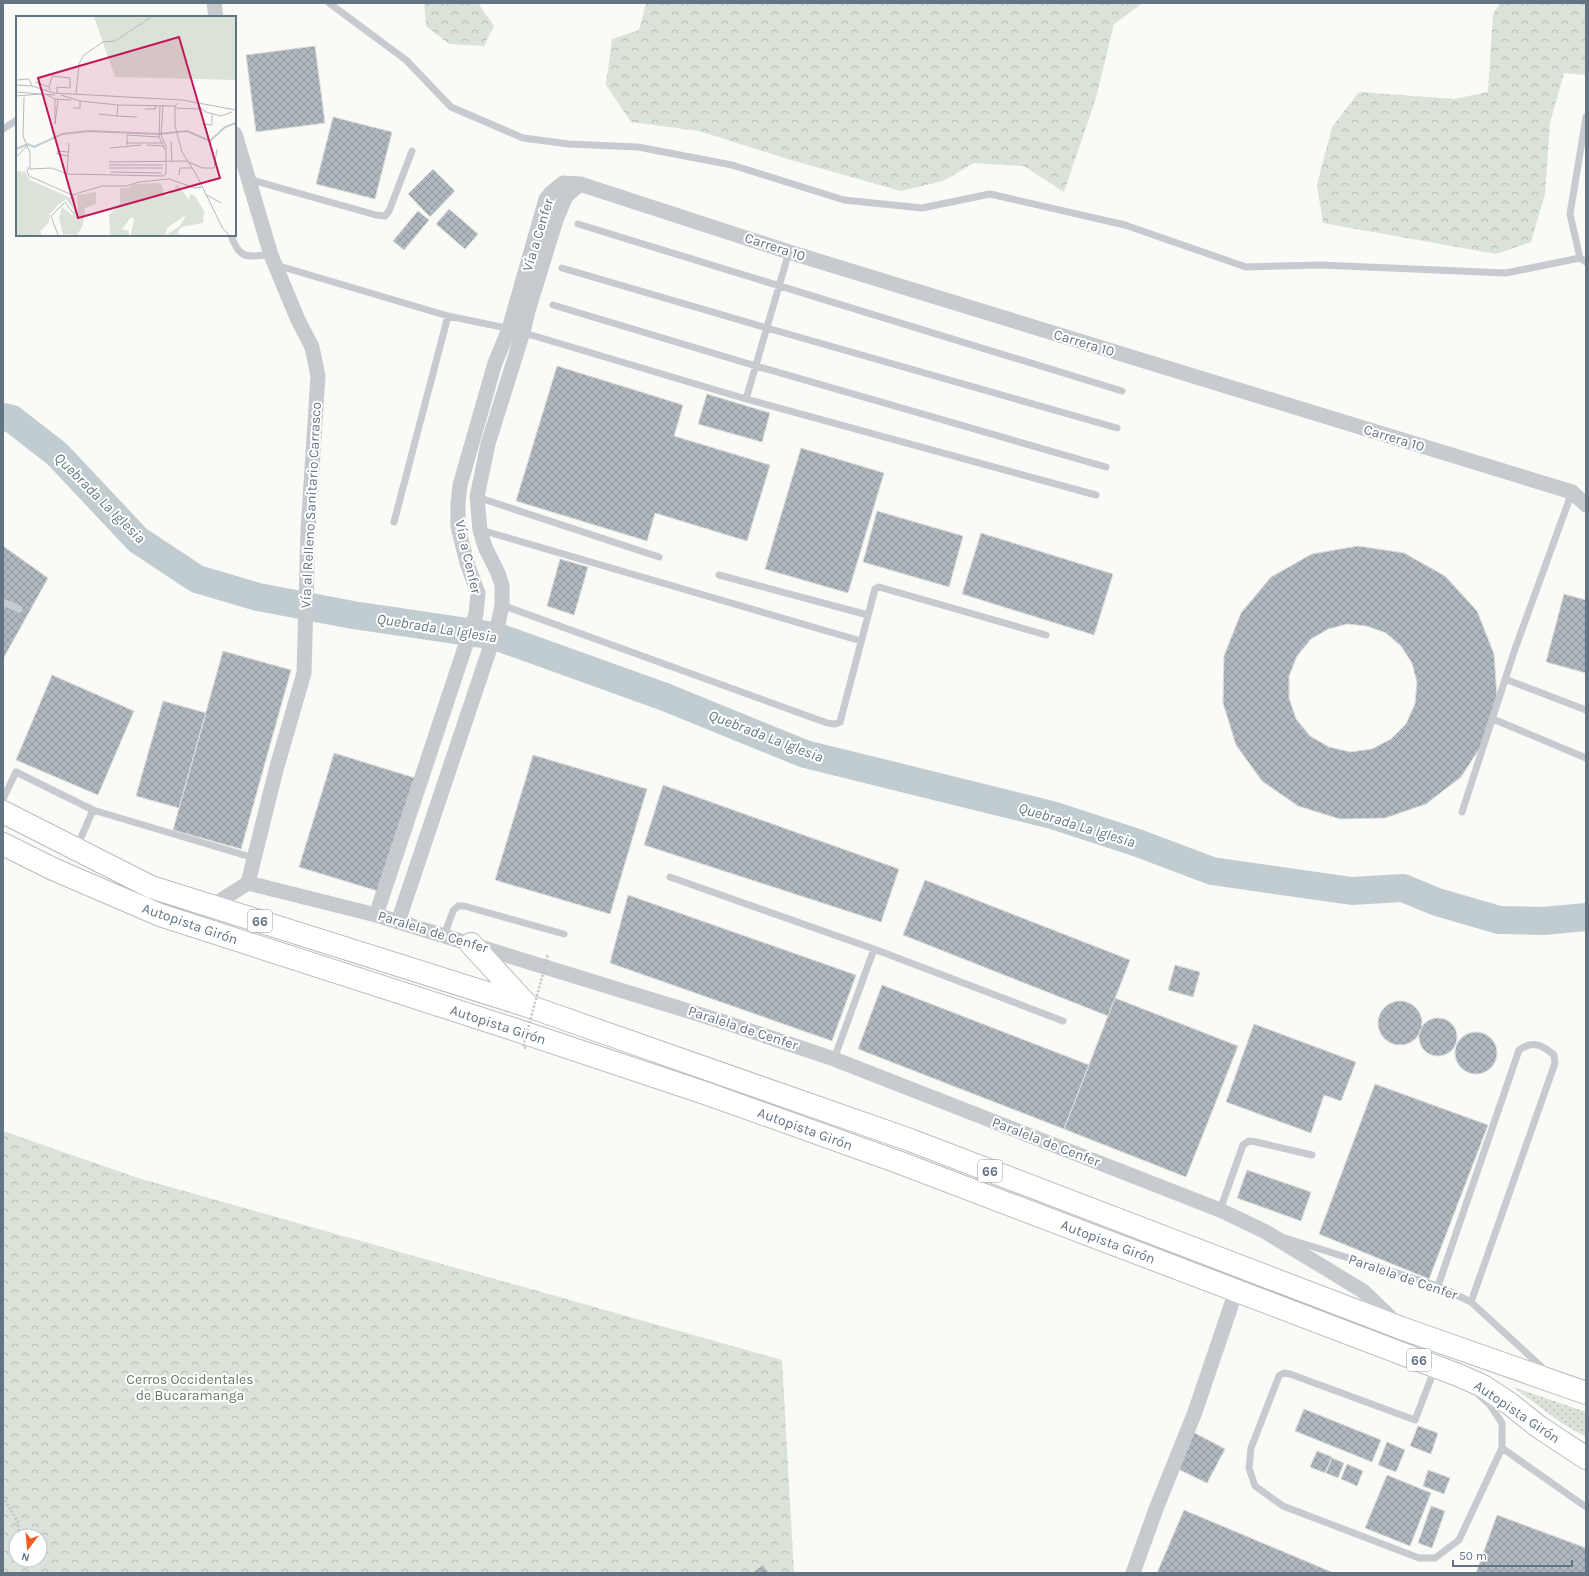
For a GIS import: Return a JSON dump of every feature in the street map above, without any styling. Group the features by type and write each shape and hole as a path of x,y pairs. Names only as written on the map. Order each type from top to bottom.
{"highway":[{"name":"Autopista Girón","path":"4,808 76,849 150,887 528,1006 910,1140 1401,1328 1586,1394"},
{"name":"Autopista Girón","path":"3,844 53,869 160,915 705,1093 898,1162 1436,1366 1483,1386 1539,1427 1586,1458"},
{"path":"471,944 528,1006"},
{"path":"1539,1427 1580,1442 1586,1446"}],"street":[{"path":"214,3 216,16"},
{"name":"Vía al Relleno Sanitario Carrasco","path":"236,137 273,260 298,320 312,348 318,376 308,530 304,673 276,770 248,883"},
{"name":"Vía a Cenfer","path":"398,922 498,624 502,605 502,585 498,572 485,547 480,530 477,497 488,444 516,331 546,199 563,183 580,184"},
{"name":"Carrera 10","path":"580,184 789,252 1572,492 1586,505"},
{"name":"Vía a Cenfer","path":"376,915 476,614 478,594 467,563 458,527 460,486 495,362 516,331"},
{"path":"212,906 248,883"},
{"name":"Paralela de Cenfer","path":"248,883 376,915 724,1022 834,1059 1220,1210 1264,1231 1363,1291 1401,1328"},
{"path":"1133,1573 1195,1412 1236,1291"}],"lane":[{"path":"329,3 406,60 451,107 523,138 569,144 638,147 732,164 844,200 922,208 990,194 1125,225 1246,267 1321,265 1506,273 1580,258"},
{"path":"1586,117 1570,214 1580,258 1586,262"},
{"path":"3,129 16,121"},
{"path":"248,178 376,215 385,216 389,211 412,151"},
{"path":"578,224 1122,391"},
{"path":"231,236 236,249 241,254 247,256 273,260 448,316 516,331 746,399 1096,496"},
{"path":"746,399 789,252"},
{"path":"562,268 1117,428"},
{"path":"553,305 756,366 1106,467"},
{"path":"394,522 448,316"},
{"path":"1462,812 1504,679 1572,492"},
{"path":"477,497 659,556"},
{"path":"480,530 861,641"},
{"path":"719,575 868,615"},
{"path":"502,605 827,723 835,724 840,722 875,589 879,587 884,587 1046,635"},
{"path":"3,602 19,609"},
{"path":"1504,679 1586,710"},
{"path":"1492,719 1586,758"},
{"path":"4,808 16,772 93,810 254,858"},
{"path":"76,849 93,810"},
{"path":"670,877 874,949 1063,1021"},
{"path":"444,936 454,911 458,906 464,906 564,934"},
{"path":"834,1059 874,949"},
{"path":"1438,1286 1519,1050 1526,1045 1542,1045 1554,1055 1555,1063 1471,1302"},
{"path":"1220,1210 1243,1145 1249,1141 1312,1155"},
{"name":"Paralela de Cenfer","path":"1264,1231 1438,1286 1471,1302 1561,1385"},
{"path":"1436,1366 1415,1420 1290,1374 1284,1373 1279,1376 1252,1448 1249,1468 1255,1486 1283,1506 1419,1558 1435,1558 1459,1540 1502,1448 1502,1423 1490,1406 1458,1375"},
{"path":"1502,1448 1586,1507"}],"path":[{"path":"526,1048 523,1047 548,955 546,955"},
{"path":"3,1496 18,1522 18,1528"}],"green space":[{"path":"424,3 478,3 494,26 484,46 449,44 426,26"},
{"path":"646,3 1143,3 1114,24 1096,98 1064,192 1024,166 974,163 943,181 901,191 791,160 699,131 631,122 606,85 612,39 639,30"},
{"path":"1500,3 1586,3 1586,75 1564,73 1550,123 1545,194 1531,242 1496,254 1323,223 1317,185 1332,127 1359,92 1454,99 1488,92 1493,14"},
{"name":"Cerros Occidentales de Bucaramanga","path":"3,1131 138,1178 782,1360 794,1573 3,1573"},
{"path":"1513,1387 1586,1412 1586,1437 1563,1424"}],"building":[{"path":"315,46 325,123 256,132 246,55"},
{"path":"333,117 392,132 375,199 316,184"},
{"path":"433,169 455,191 430,217 408,194"},
{"path":"449,209 478,234 465,249 436,224"},
{"path":"418,211 429,220 404,250 393,241"},
{"path":"557,366 683,405 674,436 770,465 747,541 655,513 647,541 516,501"},
{"path":"707,394 770,413 762,442 698,424"},
{"path":"801,448 884,473 848,593 765,569"},
{"path":"877,511 963,536 949,587 863,562"},
{"path":"981,533 1113,574 1094,635 962,594"},
{"path":"3,546 48,578 3,659"},
{"path":"1358,546 1404,553 1445,576 1477,611 1494,654 1497,698 1485,740 1461,777 1426,804 1385,818 1340,819 1298,806 1262,781 1236,745 1223,703 1224,656 1241,613 1271,577 1312,554","holes":["1347,624 1367,626 1386,633 1401,646 1412,663 1417,682 1415,704 1406,724 1391,739 1372,749 1350,752 1329,747 1310,736 1296,719 1289,698 1289,676 1297,656 1311,639 1328,629"]},
{"path":"560,559 588,567 574,615 547,606"},
{"path":"1564,594 1586,600 1586,673 1546,662"},
{"path":"223,651 291,670 241,849 173,830"},
{"path":"52,675 134,711 98,795 16,760"},
{"path":"163,701 206,713 179,808 136,796"},
{"path":"334,753 415,778 381,892 299,867"},
{"path":"533,755 647,789 610,914 495,880"},
{"path":"663,785 899,869 881,922 644,845"},
{"path":"925,880 1130,960 1108,1016 903,935"},
{"path":"628,895 856,975 832,1041 610,963"},
{"path":"1175,965 1200,972 1193,997 1168,990"},
{"path":"882,985 1089,1065 1064,1129 858,1049"},
{"path":"1115,998 1238,1046 1186,1177 1064,1129"},
{"path":"1404,1001 1416,1007 1421,1015 1421,1031 1416,1039 1408,1044 1396,1045 1384,1039 1379,1031 1378,1019 1384,1007 1392,1002"},
{"path":"1434,1018 1442,1018 1454,1027 1457,1037 1454,1047 1448,1053 1442,1056 1434,1056 1422,1047 1419,1041 1419,1033 1428,1021"},
{"path":"1254,1024 1356,1062 1341,1101 1324,1095 1311,1133 1226,1102"},
{"path":"1472,1032 1480,1032 1491,1038 1497,1049 1497,1057 1491,1068 1480,1074 1472,1074 1461,1068 1455,1057 1455,1049 1461,1038"},
{"path":"1375,1084 1488,1125 1429,1279 1319,1234"},
{"path":"1247,1170 1311,1192 1301,1221 1237,1198"},
{"path":"1304,1409 1381,1440 1372,1462 1295,1431"},
{"path":"1418,1426 1438,1433 1431,1454 1410,1446"},
{"path":"1191,1431 1225,1449 1207,1483 1176,1468"},
{"path":"1387,1442 1405,1450 1396,1472 1378,1465"},
{"path":"1317,1451 1332,1457 1325,1473 1310,1467"},
{"path":"1332,1458 1344,1463 1338,1478 1326,1473"},
{"path":"1347,1464 1363,1471 1357,1486 1341,1479"},
{"path":"1428,1470 1450,1478 1444,1494 1423,1486"},
{"path":"1387,1475 1431,1493 1410,1546 1365,1528"},
{"path":"1431,1506 1445,1511 1432,1548 1418,1543"},
{"path":"1184,1510 1334,1573 1157,1573"},
{"path":"1497,1515 1586,1548 1586,1573 1476,1573"},
{"path":"763,1565 769,1573 752,1573"}],"waterway":[{"name":"Quebrada La Iglesia","path":"3,417 12,419 57,454 138,540 197,579 258,597 353,615 495,636 665,697 805,754 1052,815 1135,842 1212,871 1352,891 1403,888 1437,902 1499,920 1543,921 1586,917"}]}
